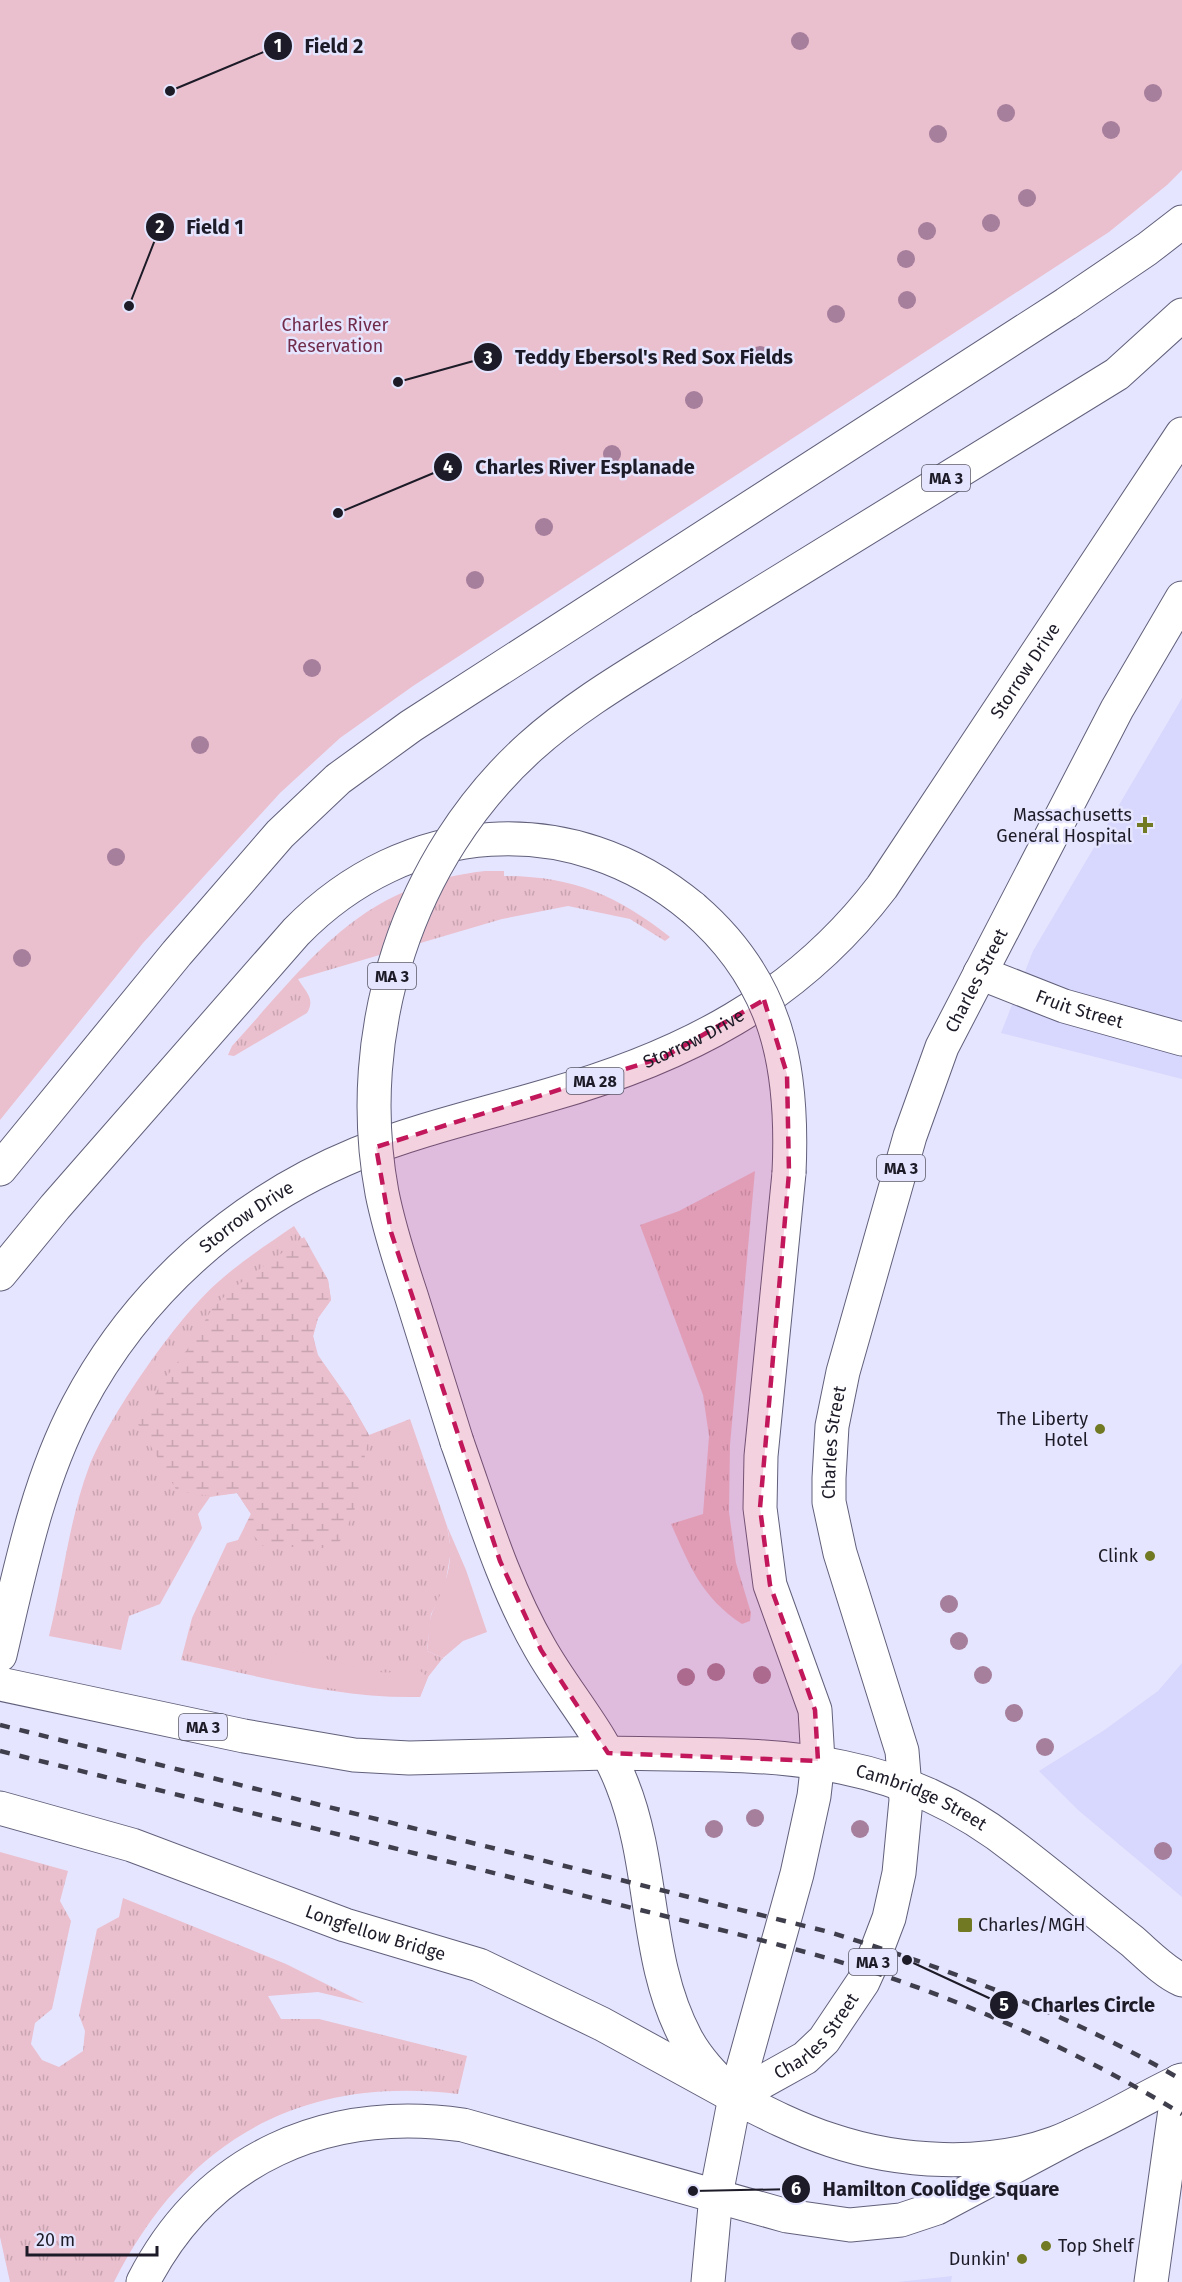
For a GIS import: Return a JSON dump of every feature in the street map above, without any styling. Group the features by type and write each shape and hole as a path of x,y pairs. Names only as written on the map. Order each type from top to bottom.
{"main road":[{"path":"0,1169 252,864 298,815 338,779 411,726 1056,311 1147,249 1182,222"},
{"name":"MA 3","path":"608,1753 526,1623 500,1561 457,1442 391,1232 379,1173 374,1112 375,1071 380,1030 393,970 412,915 429,878 461,826 498,778 531,745 572,713 701,630 1117,374 1182,315"},
{"name":"Storrow Drive","path":"0,1655 34,1515 57,1449 78,1405 105,1360 135,1319 168,1281 222,1232 308,1177 359,1153 411,1135 591,1083 664,1057 736,1019 804,970 860,916 882,887 1182,434"},
{"name":"Charles Street","path":"735,2097 794,2065 824,2040 863,1982 882,1939 894,1896 903,1839 905,1785 898,1732 848,1582 833,1525 829,1486 832,1435 849,1347 919,1109 942,1047 980,973 1117,709 1182,598"},
{"path":"0,1274 296,932 333,898 375,872 422,852 464,842 518,838 550,841 583,849 630,866 668,889 715,928 738,957 769,1011 783,1053 790,1098 789,1173 764,1425 760,1508 770,1585 815,1710 818,1761 802,1854 735,2097 716,2195 708,2282"},
{"name":"Fruit Street","path":"980,973 1064,1005 1182,1039"},
{"name":"MA 3","path":"0,1684 308,1748 409,1758 608,1753"},
{"path":"608,1753 622,1783 633,1817 660,1968 676,2017 700,2060 735,2097 772,2116 832,2141 905,2156 961,2158 1016,2154 1074,2135"},
{"name":"Cambridge Street","path":"608,1753 761,1756 818,1761 853,1768 905,1785 951,1806 997,1833 1176,1979"},
{"name":"Longfellow Bridge","path":"0,1808 132,1845 345,1925 456,1957 501,1974 602,2024 735,2097"},
{"path":"142,2282 165,2244 186,2218 233,2174 296,2141 362,2122 413,2120 463,2125 814,2222 850,2225 880,2223 920,2215 938,2208 1181,2074"},
{"path":"1151,2282 1181,2074"}],"highlighted area":[{"path":"764,1000 787,1074 789,1173 760,1508 770,1585 815,1710 818,1761 608,1753 541,1650 500,1561 391,1232 376,1147 664,1057"}],"shaded area":[{"name":"Massachusetts General Hospital","path":"1182,698 1182,1079 1001,1033 1033,951"},
{"path":"1182,1663 1182,1897 1078,1810 1039,1771 1103,1731 1158,1691"},
{"path":"952,2276 951,2282 898,2282"}],"green space":[{"name":"Charles River Reservation","path":"0,0 1182,0 1182,170 1109,232 413,686 340,738 280,793 143,943 0,1120"},
{"path":"485,871 504,871 504,876 551,880 593,891 631,910 670,937 665,941 630,919 568,906 502,919 298,979 310,999 307,1013 234,1056 228,1055 232,1046 287,984 341,932 370,910 403,892 441,879"},
{"path":"755,1171 730,1445 729,1512 736,1563 751,1613 750,1621 742,1624 716,1603 698,1580 671,1524 703,1514 709,1436 703,1395 640,1225 679,1211"},
{"path":"294,1226 328,1280 331,1300 318,1318 313,1336 318,1355 348,1398 369,1435 410,1419 447,1526 451,1551 444,1591 431,1614 427,1651 443,1658 428,1677 420,1697 390,1697 330,1690 181,1660 192,1618 227,1543 238,1540 251,1514 237,1493 210,1497 198,1514 202,1528 160,1604 129,1616 121,1650 49,1636 82,1487 99,1446 127,1396 164,1344 201,1299 254,1253"},
{"path":"304,1237 328,1280 331,1300 318,1318 313,1336 317,1355 348,1398 369,1435 354,1512 340,1541 323,1548 263,1546 245,1526 251,1514 237,1493 210,1496 177,1491 138,1424 161,1384 189,1347 212,1309 232,1289"},
{"path":"447,1526 466,1570 487,1632 463,1641 443,1658 427,1651 431,1617 442,1591 450,1561"},
{"path":"280,1649 292,1650 372,1671 391,1672 407,1661 428,1677 420,1697 364,1694 270,1678 272,1658"},
{"path":"0,1852 68,1871 60,1901 71,1921 52,2009 35,2023 31,2044 42,2060 59,2067 83,2051 85,2031 79,2015 97,1929 119,1917 123,1898 286,1964 364,2003 318,1992 268,1996 281,2019 319,2019 467,2056 458,2094 401,2091 348,2095 299,2108 254,2128 213,2155 176,2190 143,2232 114,2282 10,2282 0,2237"}],"railway":[{"path":"0,1725 829,1932 965,1978 1053,2014 1140,2056 1182,2080"},
{"path":"0,1751 845,1963 960,2003 1036,2036 1110,2073 1182,2114"}],"place":[{"name":"Field 2","path":"170,91"},
{"name":"Field 1","path":"129,306"},
{"name":"Teddy Ebersol's Red Sox Fields","path":"398,382"},
{"name":"Charles River Esplanade","path":"338,513"},
{"name":"Massachusetts General Hospital","path":"1145,825"},
{"name":"The Liberty Hotel","path":"1100,1429"},
{"name":"Clink","path":"1150,1556"},
{"name":"Charles/MGH","path":"965,1925"},
{"name":"Charles Circle","path":"907,1960"},
{"name":"Hamilton Coolidge Square","path":"693,2191"},
{"name":"Top Shelf","path":"1046,2246"},
{"name":"Dunkin'","path":"1022,2259"}]}
